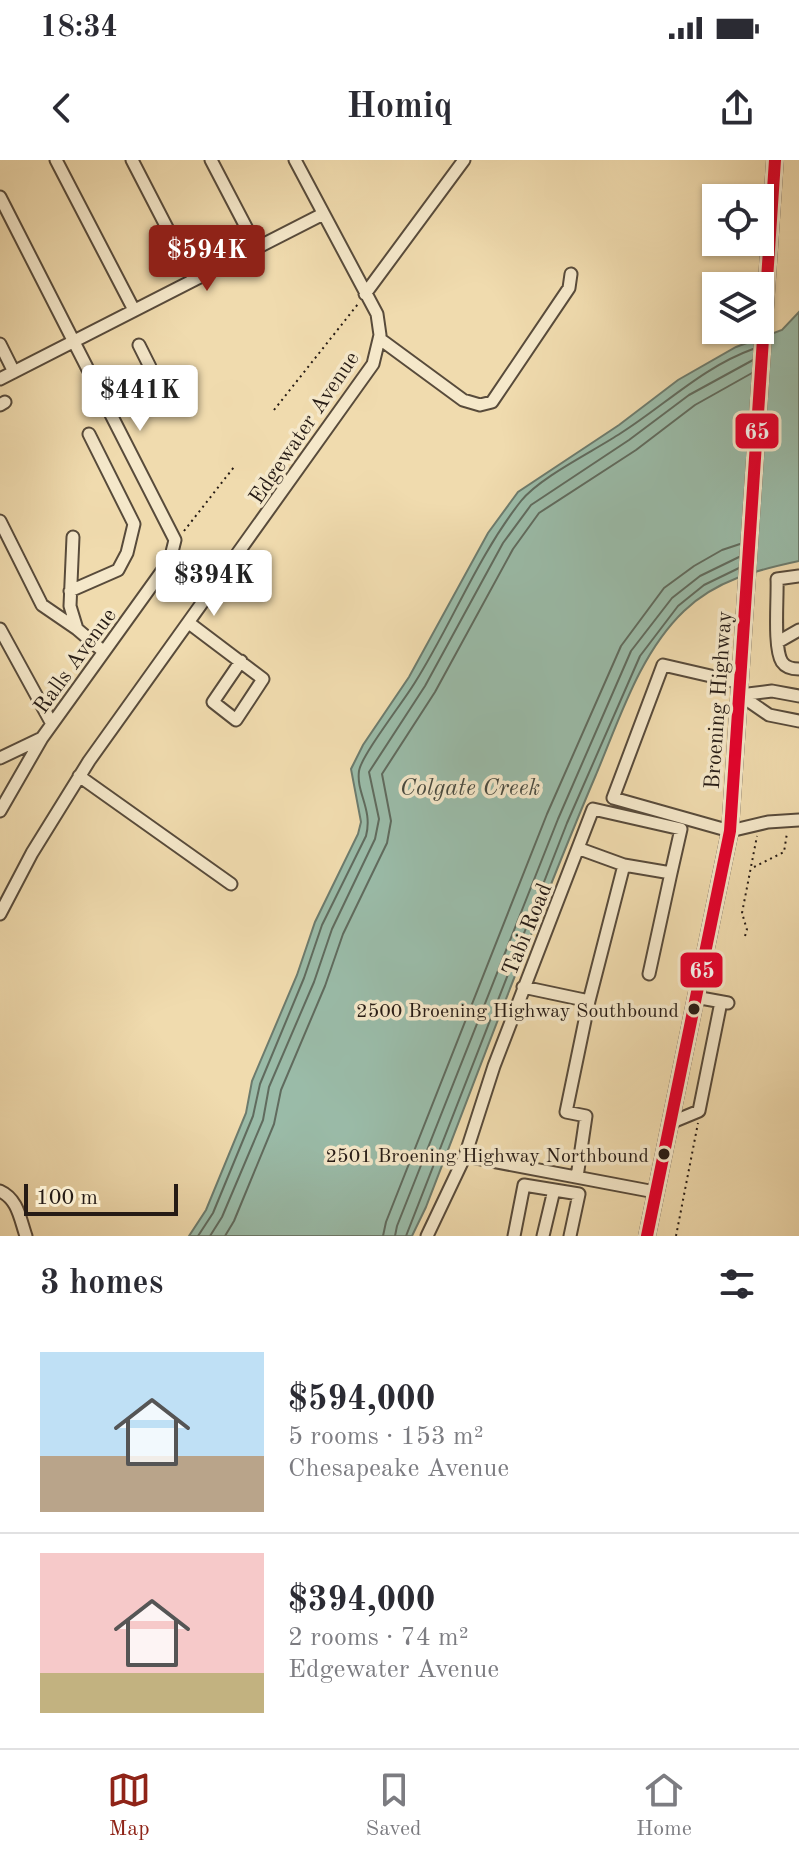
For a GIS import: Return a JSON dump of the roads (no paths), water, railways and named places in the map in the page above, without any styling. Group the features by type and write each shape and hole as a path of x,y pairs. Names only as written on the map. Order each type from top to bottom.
{"main road":[{"name":"Broening Highway","path":"647,1236 730,831 775,160"}],"street":[{"path":"56,160 134,310"},
{"path":"132,160 194,280"},
{"path":"211,160 257,248"},
{"path":"295,160 365,294 463,160"},
{"path":"0,197 103,398 150,375 150,367 139,345"},
{"path":"0,379 323,214"},
{"path":"380,339 463,400 480,405 492,402 569,288 571,274"},
{"name":"Edgewater Avenue","path":"0,914 32,853 79,776 366,377 380,339 377,314 365,294"},
{"path":"0,344 14,372"},
{"name":"Ralls Avenue","path":"2,806 42,738 170,560 175,540 103,398"},
{"path":"70,591 118,570 127,553 134,524 89,434"},
{"path":"0,521 42,605 104,652"},
{"path":"73,537 70,606 77,629"},
{"path":"799,576 777,579 781,661 789,668 799,669"},
{"path":"189,623 241,661 263,679 236,720 213,702 241,661"},
{"path":"0,629 52,724"},
{"path":"778,642 799,630"},
{"path":"794,820 730,831 613,798 663,665 741,689 799,696"},
{"path":"741,689 769,715 799,721"},
{"path":"0,758 42,738"},
{"path":"79,776 231,884"},
{"name":"Tabi Road","path":"427,1236 465,1156 523,987 580,849 593,809 681,829 671,873"},
{"path":"580,849 624,865 671,873 649,974"},
{"path":"577,1177 586,1116 566,1112 589,1001 624,865"},
{"path":"523,987 589,1001"},
{"path":"670,1123 699,1111 725,1003 695,997"},
{"path":"465,1156 655,1192"},
{"path":"514,1236 524,1185 579,1194 570,1236"},
{"path":"543,1236 554,1190"},
{"path":"0,1191 6,1193 16,1205 26,1236"}],"water":[{"name":"Colgate Creek","path":"799,312 799,561 738,578 710,591 684,611 654,647 622,711 551,883 426,1207 412,1236 189,1236 206,1210 246,1113 252,1081 297,975 315,922 358,834 361,822 351,769 363,745 409,677 488,533 518,492 619,425 678,380 736,347 774,344 774,333 782,330"}],"place":[{"name":"2500 Broening Highway Southbound","path":"694,1009"},
{"name":"2501 Broening Highway Northbound","path":"664,1154"}]}
